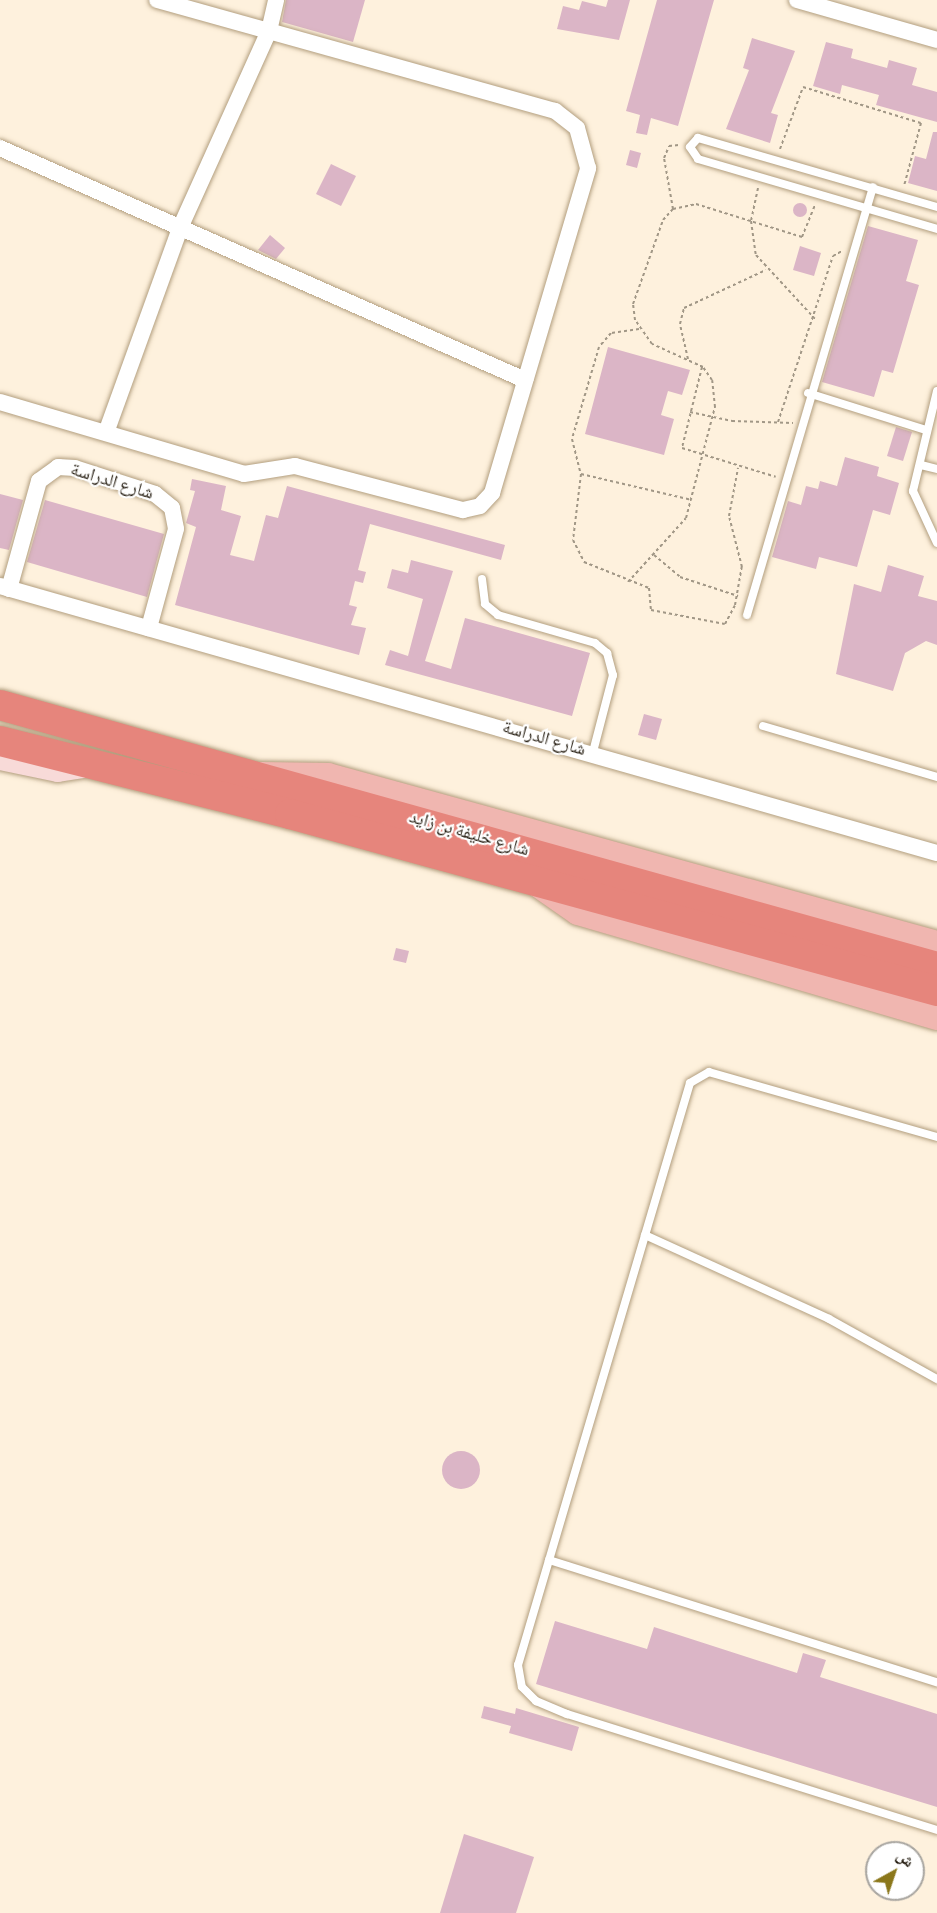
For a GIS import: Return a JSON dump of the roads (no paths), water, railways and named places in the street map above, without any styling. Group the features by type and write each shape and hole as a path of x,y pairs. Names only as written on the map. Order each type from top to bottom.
{"highway":[{"name":"شارع خليفة بن زايد","path":"0,705 262,775 937,967"},
{"name":"شارع خليفة بن زايد","path":"0,741 533,880 937,992"}],"main road":[{"path":"262,775 328,776 937,944"},
{"path":"533,880 578,912 937,1017"}],"street":[{"path":"0,402 107,430 240,473 295,466 471,510 492,493 588,168 577,128 555,111 157,0"},
{"path":"107,430 180,228 269,31 276,0"},
{"path":"796,0 937,40"},
{"path":"0,148 525,380"},
{"name":"شارع الدراسة","path":"149,628 176,529 172,508 155,494 75,468 58,467 39,481 5,588 593,752 937,853"},
{"path":"0,759 58,771 94,765"}],"lane":[{"path":"937,207 699,138 690,147 698,159 867,206 937,229"},
{"path":"747,615 787,480 808,393 873,187"},
{"path":"937,391 926,430 921,465 914,491 937,543"},
{"path":"808,393 926,430"},
{"path":"921,465 937,470"},
{"path":"482,579 485,604 498,615 595,642 607,652 613,675 593,752"},
{"path":"763,726 937,777"},
{"path":"937,1137 709,1072 697,1075 645,1235 518,1665 522,1687 536,1701 937,1830"},
{"path":"645,1235 829,1319 937,1379"},
{"path":"549,1560 937,1682"}]}
